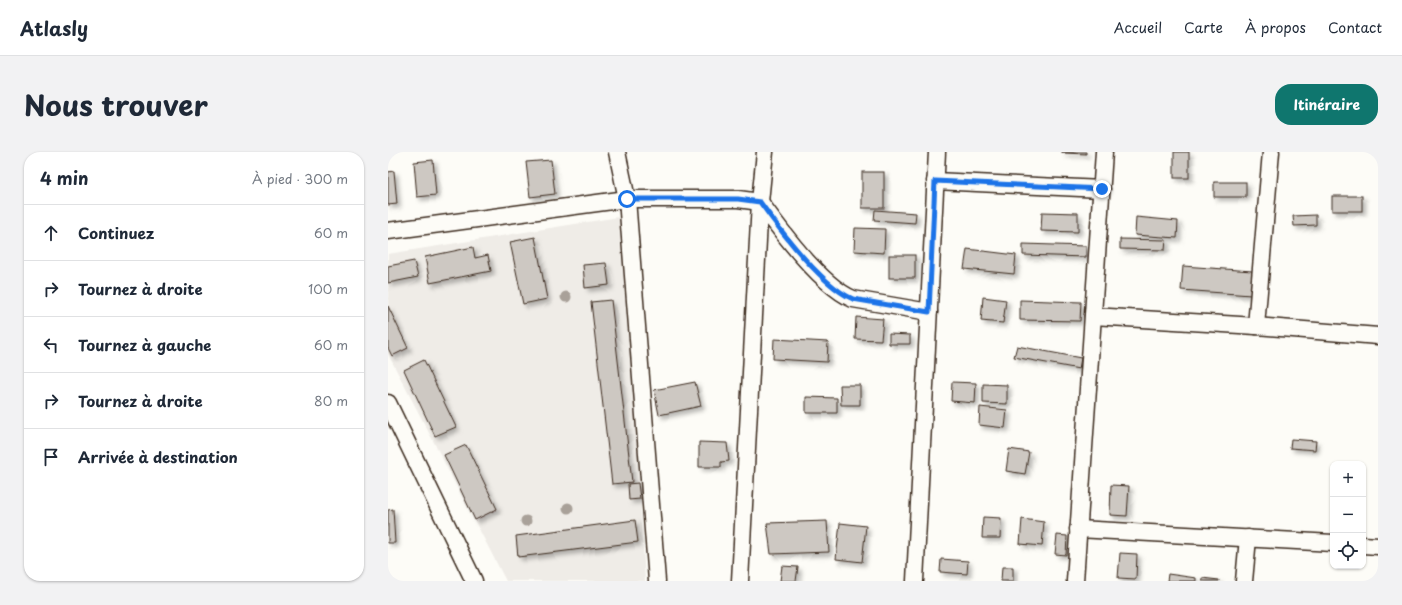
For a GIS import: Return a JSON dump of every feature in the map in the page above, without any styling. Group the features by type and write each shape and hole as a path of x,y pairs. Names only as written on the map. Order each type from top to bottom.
{"street":[{"path":"617,152 627,199 657,581"},
{"path":"740,581 760,202 765,152"},
{"path":"915,581 937,152"},
{"path":"1075,581 1104,152"},
{"path":"1256,326 1271,152"},
{"path":"935,181 1102,189"},
{"path":"388,231 627,199 738,199 760,202 808,261 822,276 844,295 853,299 929,312"},
{"path":"1093,316 1256,326 1378,336"},
{"path":"388,403 474,581"},
{"path":"1078,529 1330,543"},
{"path":"1244,581 1248,538"},
{"path":"1366,545 1378,546"}],"shaded area":[{"path":"625,216 645,581 506,581 388,354 388,254"}],"building":[{"path":"1086,152 1086,154 1062,153"},
{"path":"1174,152 1189,152 1189,178 1174,178"},
{"path":"433,160 436,195 417,197 414,162"},
{"path":"551,160 555,194 530,197 526,162"},
{"path":"394,171 397,204 388,205 388,172"},
{"path":"862,172 884,172 884,208 862,208"},
{"path":"1214,182 1246,182 1246,197 1214,197"},
{"path":"1332,196 1362,196 1362,211 1332,211"},
{"path":"875,210 916,213 915,223 874,220"},
{"path":"1042,212 1078,213 1078,232 1041,231"},
{"path":"1316,215 1316,225 1294,226 1293,216"},
{"path":"1136,217 1178,221 1177,238 1135,235"},
{"path":"855,228 885,229 884,253 854,251"},
{"path":"535,237 547,299 523,304 510,242"},
{"path":"1120,239 1166,240 1165,250 1120,249"},
{"path":"1023,244 1086,246 1086,257 1023,255"},
{"path":"473,247 475,258 488,255 491,271 430,283 425,257"},
{"path":"967,249 1016,255 1014,274 964,269"},
{"path":"889,255 915,255 915,278 889,278"},
{"path":"414,261 418,277 388,283 388,266"},
{"path":"606,263 609,285 585,288 583,265"},
{"path":"1183,266 1252,271 1251,295 1181,290"},
{"path":"983,297 1006,300 1003,323 981,321"},
{"path":"611,300 632,482 612,484 591,302"},
{"path":"1020,300 1081,302 1080,321 1020,320"},
{"path":"388,306 408,348 392,356 388,348"},
{"path":"856,317 883,319 881,340 855,339"},
{"path":"889,334 910,335 910,344 889,344"},
{"path":"774,339 828,342 827,362 773,359"},
{"path":"1017,346 1081,358 1079,369 1014,357"},
{"path":"424,360 456,427 435,436 404,370"},
{"path":"695,382 701,406 659,415 654,390"},
{"path":"952,382 976,383 975,403 951,401"},
{"path":"983,384 1007,385 1007,404 983,403"},
{"path":"840,385 860,385 860,405 841,405"},
{"path":"806,397 837,398 837,413 806,413"},
{"path":"980,407 1007,410 1005,428 979,425"},
{"path":"1291,439 1316,441 1315,450 1290,448"},
{"path":"699,442 727,443 729,461 721,462 721,467 699,467"},
{"path":"466,445 497,509 475,520 444,455"},
{"path":"1009,449 1029,452 1025,474 1006,471"},
{"path":"638,483 640,499 629,500 628,484"},
{"path":"1111,485 1129,486 1127,516 1110,515"},
{"path":"393,509 395,543 388,543 388,510"},
{"path":"983,517 1001,518 1000,538 982,538"},
{"path":"1022,519 1044,522 1042,546 1020,544"},
{"path":"635,520 638,542 518,557 516,536"},
{"path":"827,521 829,552 771,554 767,523"},
{"path":"840,523 866,526 862,562 836,559"},
{"path":"1057,535 1067,536 1066,555 1055,554"},
{"path":"1120,553 1137,554 1136,579 1118,578"},
{"path":"941,559 968,561 967,574 940,572"},
{"path":"782,566 798,567 796,581 780,581"},
{"path":"1002,567 1013,567 1013,581 1001,581"},
{"path":"1168,574 1196,578 1196,581 1167,581"},
{"path":"1202,578 1219,580 1219,581 1202,581"}],"route":[{"path":"627,199 738,199 760,202 794,246 822,276 844,295 853,299 929,312 935,181 1102,189"}]}
